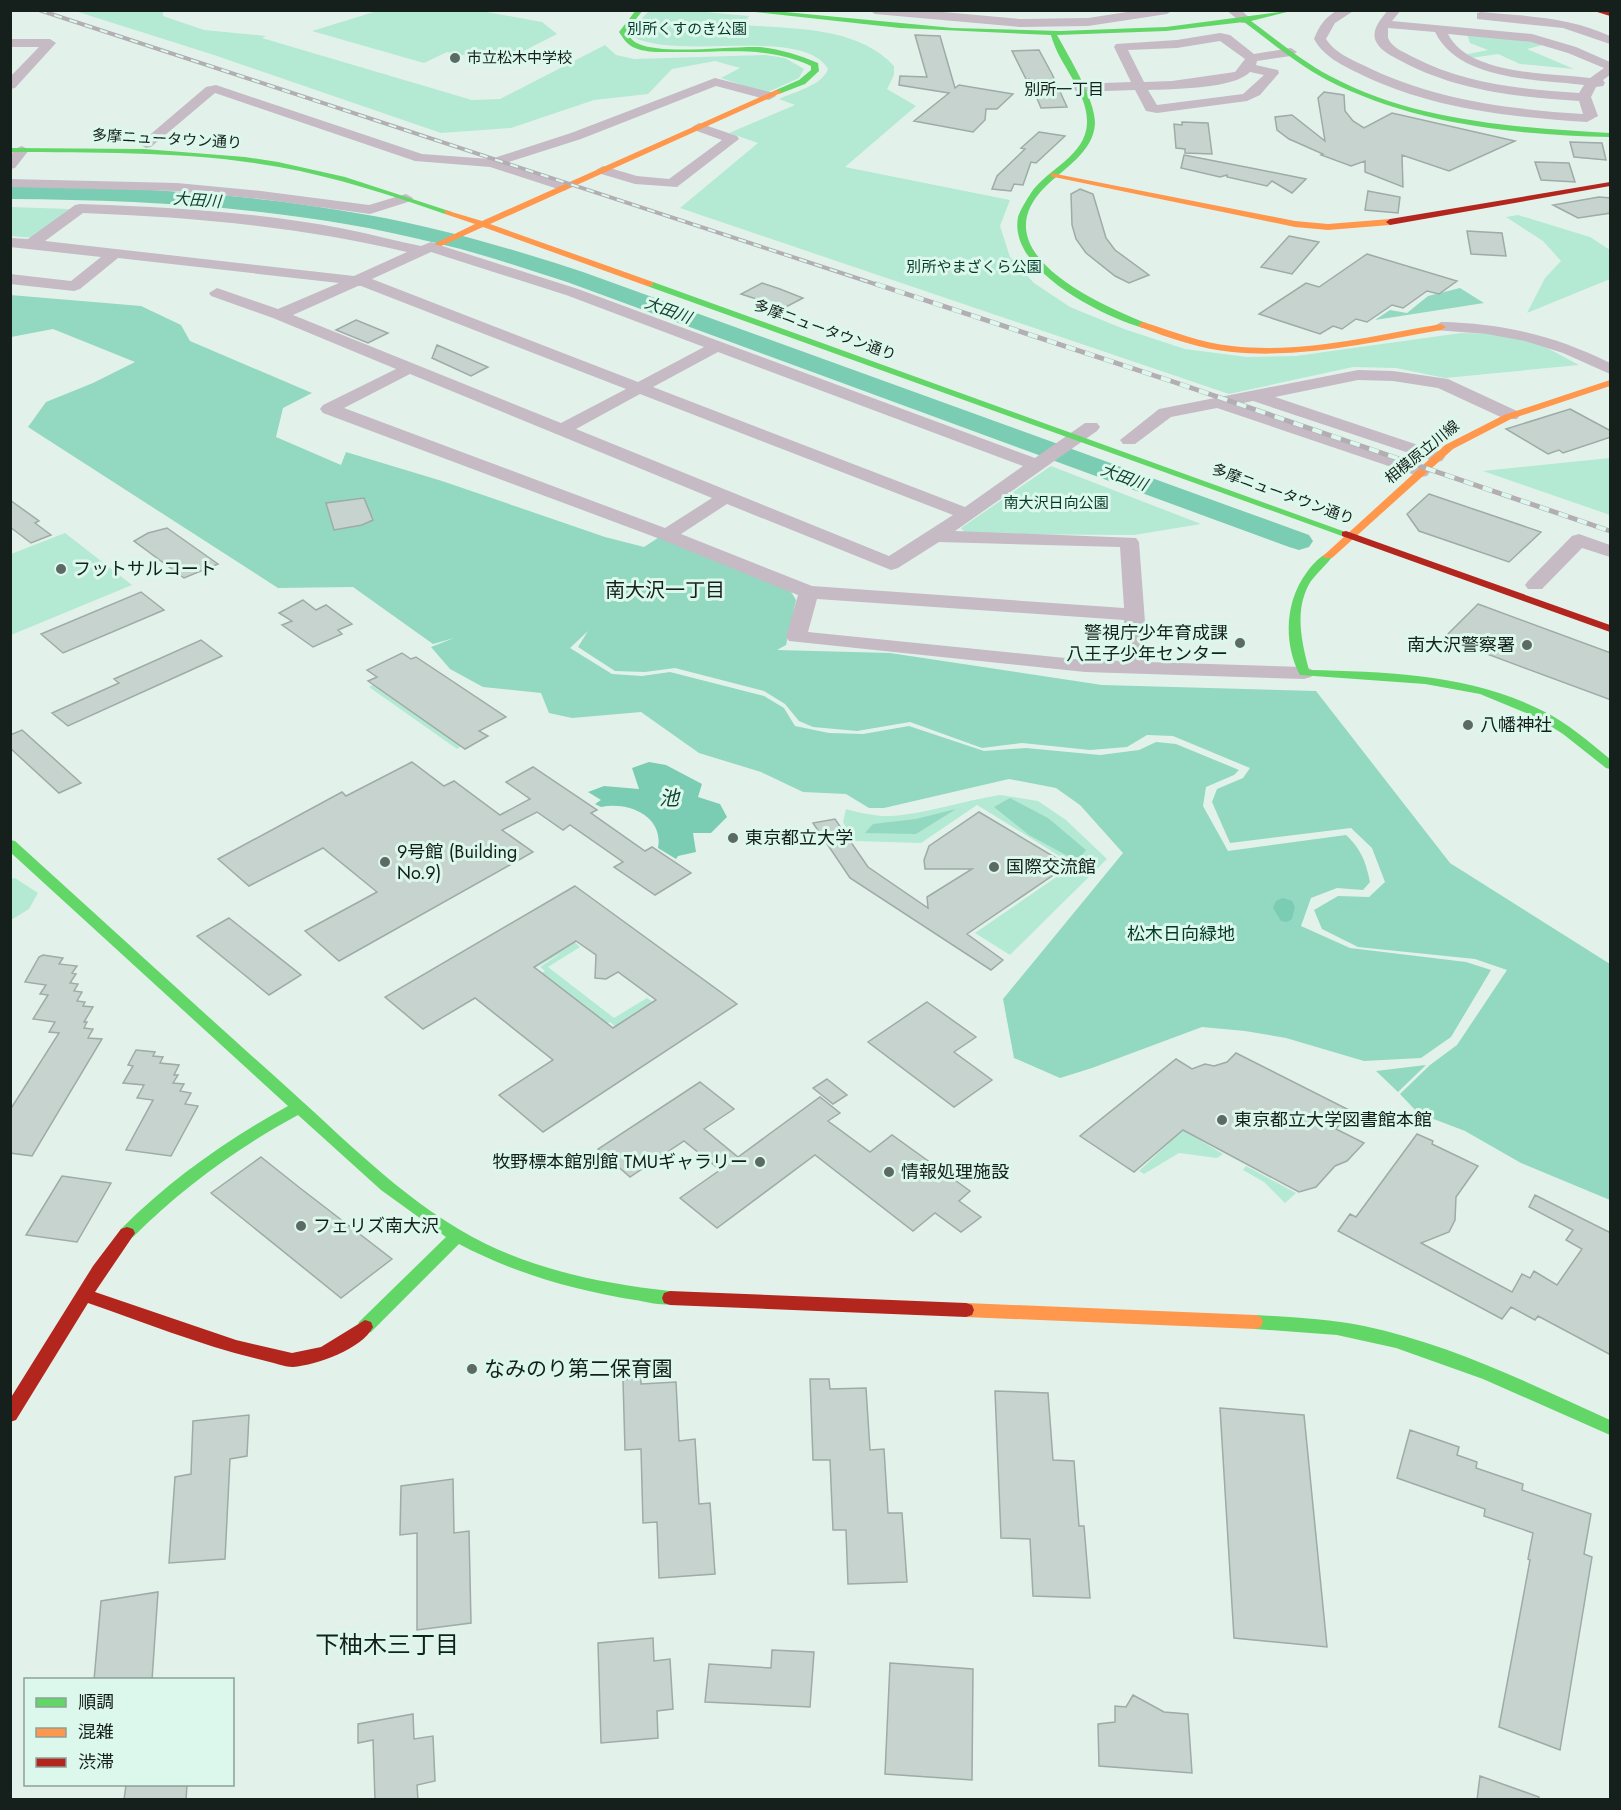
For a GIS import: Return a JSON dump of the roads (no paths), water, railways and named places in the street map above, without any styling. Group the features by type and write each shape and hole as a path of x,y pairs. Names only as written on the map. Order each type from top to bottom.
{"street":[{"path":"279,315 769,96 810,77 815,71 814,63 802,55 780,51 674,50 635,45 625,39 622,32 640,10"},
{"path":"740,10 864,16 984,33 1054,36 1155,31 1246,20 1292,10"},
{"path":"875,10 981,15 1061,23 1113,14 1167,10"},
{"path":"1050,10 1056,11 1061,23"},
{"path":"1232,10 1332,80 1388,103 1453,119 1521,129 1611,135"},
{"path":"1349,10 1330,19 1320,39 1329,52 1388,83 1445,102 1528,115 1587,118 1591,116 1584,97 1591,82 1611,68"},
{"path":"1395,10 1384,24 1381,34 1383,42 1436,75 1490,90 1584,97"},
{"path":"1596,10 1611,14"},
{"path":"1473,15 1539,16 1581,28 1611,40"},
{"path":"1532,38 1538,28 1539,16"},
{"path":"1384,24 1532,38 1572,50 1611,68"},
{"path":"1439,29 1440,39 1462,57 1502,70 1611,85"},
{"path":"1054,36 1090,113 1089,135 1081,149 1034,193 1024,210 1023,225 1026,242 1037,261 1057,281 1080,297 1122,317 1184,340 1247,350 1305,347 1441,327 1488,324 1534,329 1573,340 1611,359"},
{"path":"1226,38 1249,62 1273,73 1252,94 1237,99 1157,109 1152,108 1120,47 1180,49 1226,38"},
{"path":"10,85 50,43 11,39"},
{"path":"1078,88 1140,87 1199,76 1232,78 1240,75 1249,62 1291,52"},
{"path":"1332,80 1462,57"},
{"path":"492,163 576,136 715,82 769,96"},
{"path":"146,144 211,90 216,89 420,158 492,163 564,187"},
{"path":"603,170 635,180 672,184 689,169 732,139 699,127"},
{"name":"多摩ニュータウン通り","path":"14,148 146,144 219,148 319,162 405,184 990,391"},
{"path":"10,165 14,148"},
{"name":"多摩ニュータウン通り","path":"14,148 234,158 354,181 1087,433 1350,536 1611,629"},
{"path":"515,155 584,178"},
{"path":"1054,175 1295,224 1328,227 1375,225 1611,184"},
{"path":"10,183 112,184 200,189 288,198 370,210 406,198"},
{"path":"32,244 80,208 161,211 232,218 430,247 552,285 1041,462"},
{"path":"10,242 356,280 967,514"},
{"path":"10,279 74,286 115,253"},
{"path":"256,268 217,293 279,315 891,564"},
{"path":"1441,327 1494,329 1530,335 1576,351 1611,369"},
{"path":"560,431 717,346"},
{"path":"408,369 328,409 667,535 809,592 1134,615"},
{"path":"1135,442 1165,413 1358,375 1393,376 1442,383 1511,415"},
{"name":"相模原立川線","path":"1304,673 1293,638 1292,619 1295,601 1301,585 1311,571 1350,536 1358,522 1470,433 1511,415 1611,383"},
{"path":"1253,395 1436,458"},
{"path":"1218,402 1421,472"},
{"path":"886,597 891,564 1087,433"},
{"name":"多摩ニュータウン通り","path":"1087,433 1135,442"},
{"path":"667,535 725,497"},
{"name":"多摩ニュータウン通り","path":"1358,522 1381,530"},
{"path":"935,536 1130,542 1138,669"},
{"path":"1535,585 1579,540 1611,551"},
{"path":"809,592 796,637 1085,666 1414,677 1492,694 1548,717 1591,747 1611,765"},
{"path":"10,844 299,1107 375,1180 457,1236 488,1253 580,1284 662,1298 1266,1322 1345,1329 1380,1336 1434,1353 1611,1428"},
{"path":"10,1415 114,1249 160,1199 266,1124 299,1107"},
{"path":"84,1295 236,1347 292,1360 324,1353 341,1345 364,1328 457,1236"}],"water":[{"name":"池","path":"649,762 666,765 702,784 698,797 720,804 727,817 711,833 693,833 696,852 678,856 676,859 658,848 658,837 650,819 642,813 622,806 601,807 595,804 601,800 588,792 604,786 639,789 632,768"},
{"path":"1283,898 1292,901 1295,907 1292,919 1287,922 1281,921 1273,908 1276,901"}],"waterway":[{"name":"大田川","path":"10,192 82,193 226,201 368,221 438,236 575,277 1299,541"}],"railway":[{"path":"39,10 881,286"},
{"path":"876,284 1177,383 1610,531"}],"place":[{"name":"市立松木中学校","path":"455,58"},
{"name":"フットサルコート","path":"61,569"},
{"name":"警視庁少年育成課 八王子少年センター","path":"1240,643"},
{"name":"南大沢警察署","path":"1527,645"},
{"name":"八幡神社","path":"1468,725"},
{"name":"東京都立大学","path":"733,838"},
{"name":"9号館 (Building No.9)","path":"385,862"},
{"name":"国際交流館","path":"994,867"},
{"name":"東京都立大学図書館本館","path":"1222,1120"},
{"name":"牧野標本館別館 TMUギャラリー","path":"760,1162"},
{"name":"情報処理施設","path":"889,1172"},
{"name":"フェリズ南大沢","path":"301,1226"},
{"name":"なみのり第二保育園","path":"472,1369"}],"district":[{"name":"別所一丁目","path":"1064,89"},
{"name":"南大沢一丁目","path":"665,590"},
{"name":"下柚木三丁目","path":"387,1644"}],"park label":[{"name":"別所くすのき公園","path":"687,29"},
{"name":"別所やまざくら公園","path":"974,267"},
{"name":"南大沢日向公園","path":"1056,503"},
{"name":"松木日向緑地","path":"1181,934"}]}
